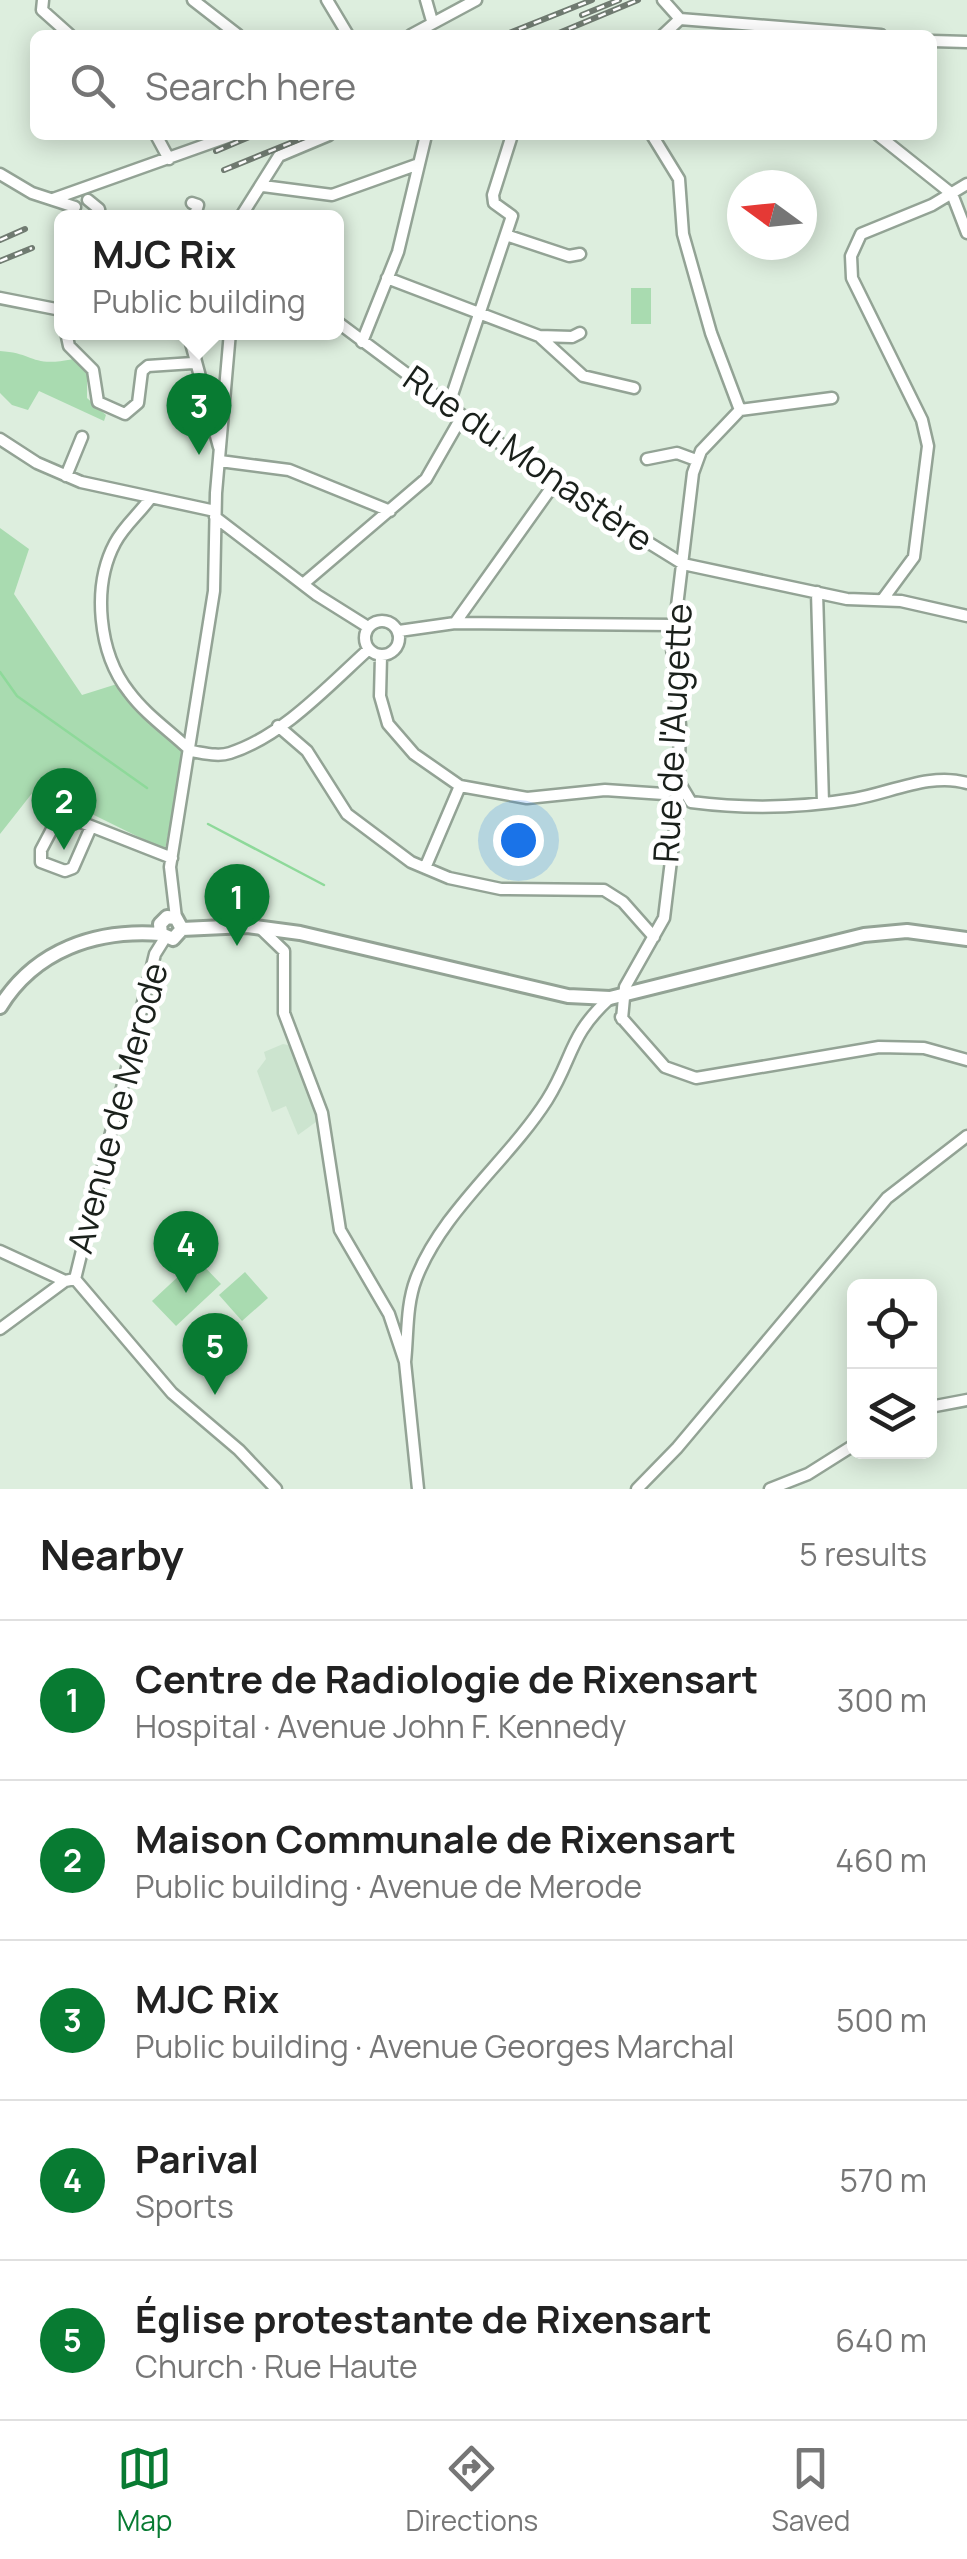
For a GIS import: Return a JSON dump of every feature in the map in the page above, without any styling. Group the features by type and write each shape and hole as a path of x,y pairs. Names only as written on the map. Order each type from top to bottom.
{"main road":[{"path":"0,1007 24,976 61,949 101,936 142,932 163,936 162,920 258,926 568,996 617,997 864,935 906,930 967,939"}],"street":[{"path":"43,0 42,10 64,30"},
{"path":"192,0 231,30"},
{"path":"326,0 345,30"},
{"path":"426,0 432,21"},
{"path":"418,30 476,0"},
{"path":"663,0 680,19 806,30"},
{"path":"668,30 680,19"},
{"path":"700,23 708,30"},
{"path":"937,41 967,42"},
{"path":"159,140 169,159"},
{"path":"54,199 220,140"},
{"path":"246,210 279,156 318,140"},
{"path":"362,342 398,252 424,140"},
{"path":"448,407 512,214 494,203 493,194 510,140"},
{"path":"655,140 679,180 683,234 711,333 740,410"},
{"path":"884,140 952,194 967,234"},
{"path":"264,186 332,195 416,166"},
{"path":"0,174 72,210"},
{"path":"882,599 914,557 928,446 922,420 852,278 856,241 865,232 967,184"},
{"path":"77,210 88,200 93,187"},
{"path":"88,200 99,210"},
{"path":"506,236 569,256 580,254"},
{"path":"387,278 539,336 572,337 580,332"},
{"path":"0,298 54,308"},
{"name":"Rue du Monastère","path":"344,327 554,484 683,564 816,592 882,599 967,616"},
{"path":"539,336 583,376 634,388"},
{"path":"68,340 93,370 99,404 125,414 138,403 142,371 148,366 194,363"},
{"path":"190,340 220,457 289,470 390,511"},
{"name":"Avenue de Merode","path":"179,923 170,882 172,858 214,592 215,514 229,340"},
{"path":"647,459 677,452 696,460 740,410 832,398"},
{"path":"209,415 222,414"},
{"path":"303,584 426,478 462,418"},
{"path":"66,476 82,437"},
{"path":"0,439 66,476 215,514 303,584 368,628"},
{"name":"Rue de l'Augette","path":"405,1362 410,1300 425,1260 535,1118 558,1080 580,1027 617,997 664,918 680,725 672,670 674,625 696,460"},
{"path":"454,623 554,484"},
{"path":"150,500 121,533 108,560 102,599 105,637 116,672 130,694 191,751 231,752 278,726 369,649"},
{"path":"816,592 823,804"},
{"path":"368,628 381,620 398,631 454,623 674,625"},
{"path":"368,628 369,649"},
{"path":"382,656 396,648 398,631"},
{"path":"369,649 382,656"},
{"path":"382,656 380,696 388,724 414,754 460,786 502,797 543,798 605,790 664,794 678,782 691,802 730,806 823,804 951,778 967,783"},
{"path":"278,726 307,751 341,806 364,830 426,868 501,889 604,890 623,902 654,937"},
{"path":"426,868 460,786"},
{"path":"92,827 73,868 65,871 41,862 41,850 56,816 92,827 172,858"},
{"path":"258,926 284,950 284,1013 322,1114 340,1230 388,1314 405,1362 418,1489"},
{"path":"142,932 151,940 155,954"},
{"name":"Avenue de Merode","path":"70,1280 155,954 163,936"},
{"path":"617,997 622,1019 665,1068 696,1078 880,1046 924,1048 967,1060"},
{"path":"637,1489 677,1448 887,1198 967,1136"},
{"path":"0,1251 70,1280 172,1392 239,1450 276,1489"},
{"path":"0,1329 70,1280"},
{"path":"937,1406 967,1400"},
{"path":"770,1489 808,1474 847,1449"}],"shaded area":[{"path":"288,1045 301,1068 320,1119 298,1135 286,1106 272,1112 257,1071 266,1059 264,1052"}],"green space":[{"path":"631,288 651,288 651,324 631,324"},
{"path":"0,351 41,361 73,359 87,369 92,381 87,382 87,398 106,415 104,421 39,391 28,410 12,405 0,393"},
{"path":"0,528 29,549 14,594 82,695 117,684 147,720 184,750 165,850 37,787 0,834"},
{"path":"197,1259 221,1284 176,1326 152,1301"},
{"path":"245,1272 268,1298 242,1321 219,1295"}],"waterway":[{"path":"0,672 17,696 147,788"},
{"path":"208,824 324,885"}],"railway":[{"path":"517,30 592,0"},
{"path":"582,15 619,0"},
{"path":"566,30 638,0"},
{"path":"216,151 242,140"},
{"path":"224,170 298,140"},
{"path":"0,240 25,229"},
{"path":"0,261 32,248"}],"place":[{"name":"MJC Rix","path":"199,455"},
{"name":"Maison Communale de Rixensart","path":"64,850"},
{"name":"Centre de Radiologie de Rixensart","path":"237,946"},
{"name":"Parival","path":"186,1293"},
{"name":"Église protestante de Rixensart","path":"215,1395"}]}
